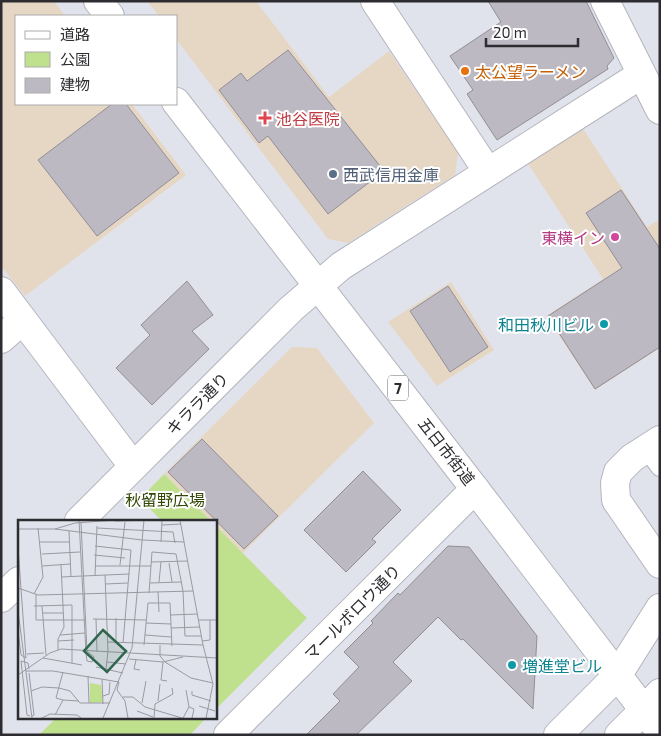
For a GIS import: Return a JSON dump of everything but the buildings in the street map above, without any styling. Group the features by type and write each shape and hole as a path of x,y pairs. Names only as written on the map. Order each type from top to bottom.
{"street":[{"path":"98,1 109,15"},
{"path":"375,1 488,172"},
{"path":"605,1 660,110"},
{"name":"キララ通り","path":"79,520 291,309 341,266 642,74"},
{"name":"五日市街道","path":"178,105 476,489 618,676 654,711"},
{"path":"1,291 133,466"},
{"path":"1,339 23,320"},
{"path":"655,452 632,458 618,472 615,483 616,500 653,545 660,564"},
{"name":"マールボロウ通り","path":"228,735 476,489"},
{"path":"1,598 18,582"},
{"path":"558,735 618,676 660,608"},
{"path":"619,735 654,711"}],"shaded area":[{"path":"1,1 54,1 64,15 15,15 15,105 133,105 186,175 25,296 1,266"},
{"path":"147,1 256,1 329,97 389,51 458,153 455,175 348,243 328,239 178,42 178,15 158,15"},
{"path":"582,127 647,227 660,219 660,348 595,390 546,316 603,279 527,162"},
{"path":"451,282 494,350 437,386 388,322"},
{"path":"292,347 317,348 374,423 243,553 216,526 216,520 210,520 164,474"}],"green space":[{"name":"秋留野広場","path":"164,474 210,520 161,520 140,499"},
{"name":"秋留野広場","path":"216,526 307,618 216,709"},
{"path":"56,718 206,718 190,735 39,735"}],"place":[{"name":"太公望ラーメン","path":"465,71"},
{"name":"池谷医院","path":"265,118"},
{"name":"西武信用金庫","path":"333,174"},
{"name":"東横イン","path":"615,237"},
{"name":"和田秋川ビル","path":"604,324"},
{"name":"増進堂ビル","path":"512,665"}]}
